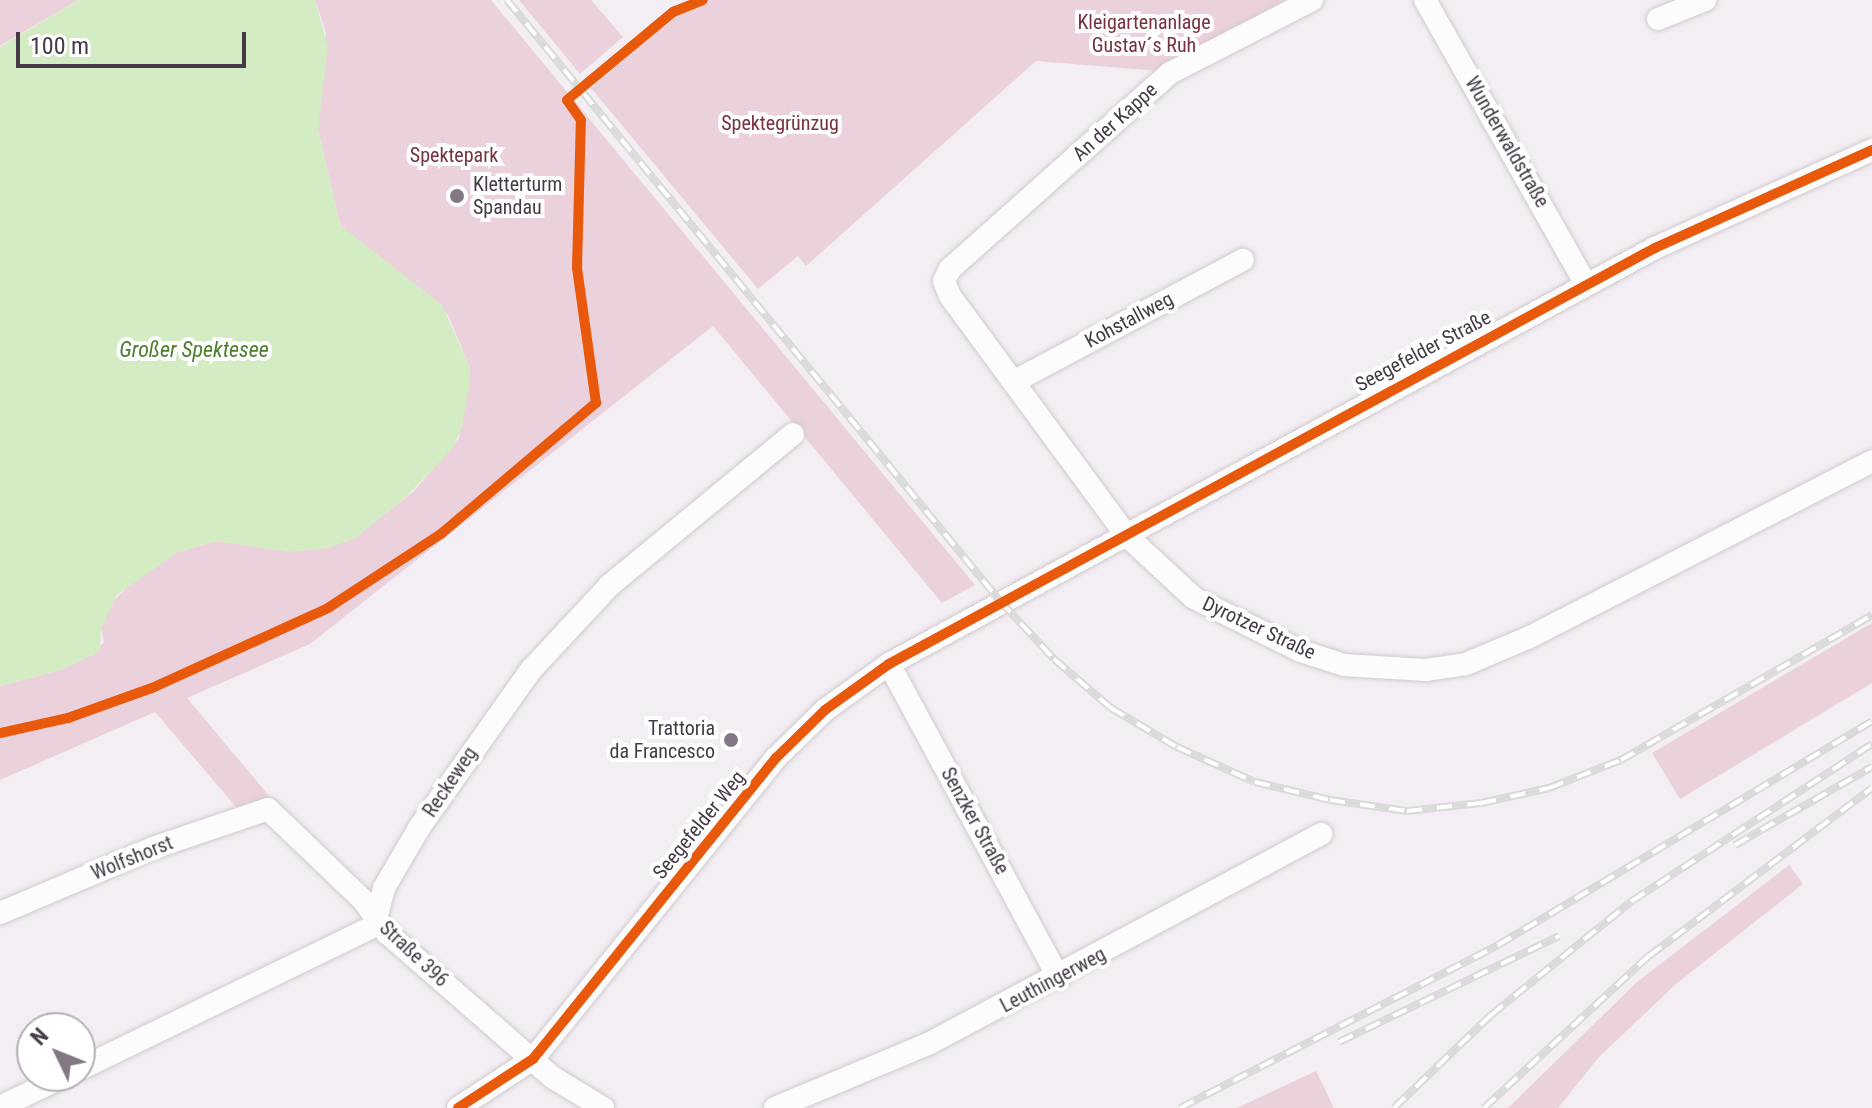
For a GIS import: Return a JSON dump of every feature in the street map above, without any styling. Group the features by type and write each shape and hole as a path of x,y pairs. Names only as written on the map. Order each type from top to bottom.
{"street":[{"name":"An der Kappe","path":"944,281 950,269 1170,73 1312,0"},
{"name":"Wunderwaldstraße","path":"1425,0 1586,285"},
{"path":"1658,19 1705,0"},
{"name":"Seegefelder Straße","path":"1000,601 1127,536 1336,417 1698,226 1872,150"},
{"name":"Kohstallweg","path":"1015,381 1243,260"},
{"name":"Dyrotzer Straße","path":"944,281 1127,536 1194,598 1241,624 1344,665 1426,670 1466,664 1498,652 1872,461"},
{"name":"Reckeweg","path":"377,921 384,888 419,828 531,670 605,590 793,434"},
{"name":"Seegefelder Weg","path":"458,1108 533,1059 776,758 825,710 889,664 1000,601"},
{"name":"Senzker Straße","path":"889,664 1059,978"},
{"name":"Straße 396","path":"268,809 363,900 377,921 533,1059"},
{"name":"Wolfshorst","path":"0,913 153,848 268,809"},
{"name":"Leuthingerweg","path":"775,1108 928,1044 1059,978 1322,834"},
{"path":"96,1061 369,930 377,921"},
{"path":"533,1059 552,1077 603,1108"},
{"path":"0,1107 31,1092"}],"green space":[{"path":"0,0 78,0 0,46"},
{"name":"Spektepark","path":"315,0 491,0 975,585 942,603 713,326 310,644 187,698 270,797 236,807 155,712 0,780 0,686 60,670 92,655 104,642 101,628 112,603 131,583 178,552 216,541 298,551 353,539 413,492 459,438 470,368 448,315 340,225 318,129 326,33"},
{"path":"519,0 591,0 623,37 580,74"},
{"name":"Spektegrünzug","path":"693,0 1285,0 1159,71 1036,61 806,266 798,256 758,289 591,88"},
{"path":"1872,623 1872,683 1680,799 1652,753"},
{"path":"1789,865 1803,884 1676,984 1599,1057 1558,1108 1508,1108 1637,982"},
{"path":"1316,1071 1334,1108 1237,1108"}],"water":[{"name":"Großer Spektesee","path":"78,0 315,0 328,47 318,129 340,225 442,305 470,368 469,387 462,427 452,449 405,498 353,539 329,548 288,552 216,541 178,552 117,595 101,628 100,651 60,670 0,686 0,47"}],"railway":[{"path":"507,0 1000,601 1054,659 1111,708 1177,747 1255,782 1330,800 1407,811 1481,803 1549,788 1621,760 1872,615"},
{"path":"1180,1108 1498,945 1872,721"},
{"path":"1394,1108 1491,1015 1632,901 1872,744"},
{"path":"1735,845 1872,767"},
{"path":"1484,1108 1649,956 1872,788"},
{"path":"1339,1042 1559,936"}],"cycle path":[{"path":"0,733 68,718 152,688 328,608 442,533 596,403 577,268 581,120 567,100 673,12 703,0"},
{"path":"458,1108 533,1059 776,758 825,710 889,664 1655,248 1872,150"}],"place":[{"name":"Kletterturm Spandau","path":"457,196"},
{"name":"Trattoria da Francesco","path":"731,740"}],"park label":[{"name":"Kleigartenanlage Gustav´s Ruh","path":"1144,34"}]}
